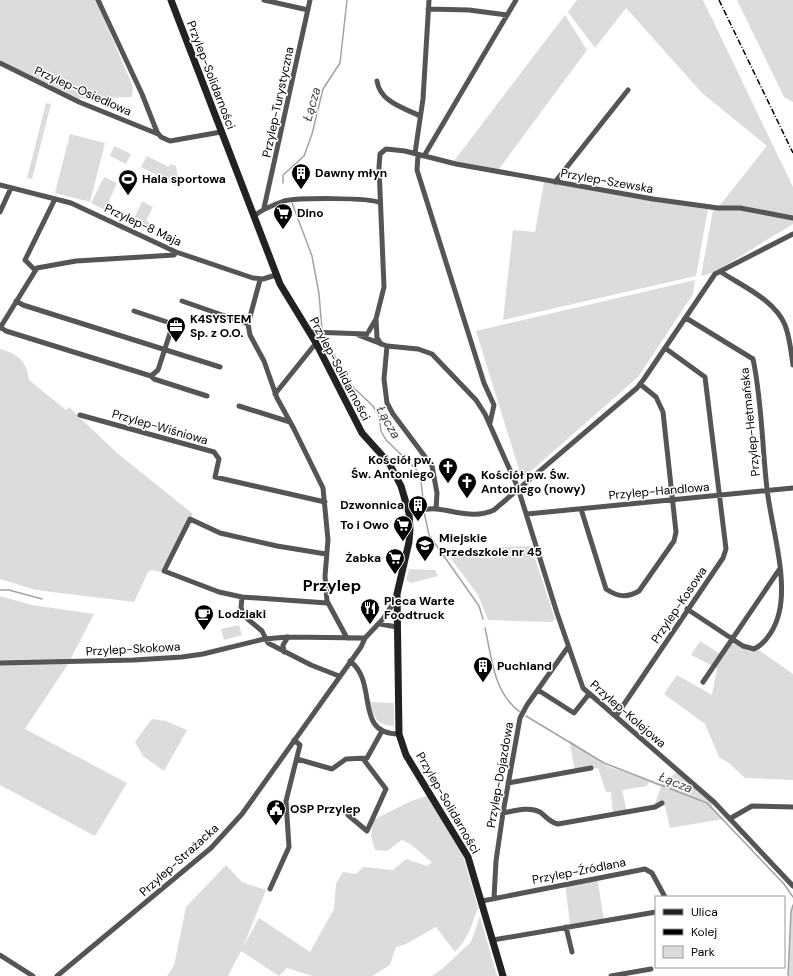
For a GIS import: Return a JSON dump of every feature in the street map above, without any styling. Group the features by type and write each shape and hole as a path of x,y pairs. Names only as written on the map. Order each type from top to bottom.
{"main road":[{"name":"Przylep-Solidarności","path":"171,0 276,275 289,300 316,343 362,433 389,463 398,477 409,513 410,536 397,598 399,734 406,755 463,848 482,901 503,976"}],"street":[{"name":"Przylep-Osiedlowa","path":"98,0 159,135"},
{"path":"264,0 308,10"},
{"name":"Przylep-Turystyczna","path":"264,208 310,0"},
{"path":"429,0 417,170 484,383 494,405 490,423"},
{"path":"419,155 516,0"},
{"path":"428,9 469,10 507,15"},
{"name":"Przylep-Osiedlowa","path":"0,63 79,102 159,135 166,140 175,141 222,132"},
{"path":"378,81 384,96 388,101 420,116"},
{"path":"555,182 628,90"},
{"name":"Przylep-Szewska","path":"380,203 379,162 382,150 393,149 555,182 653,199 718,208 740,208 793,218"},
{"name":"Przylep-8 Maja","path":"0,185 55,199 86,209 176,252 260,280"},
{"path":"0,212 11,188"},
{"path":"35,270 25,260 55,199"},
{"path":"254,216 264,208 284,201 344,199 380,203 384,287 376,319 368,335"},
{"path":"409,513 436,509 467,514 486,514 505,502 518,488 640,384 715,274 793,234"},
{"path":"176,252 174,255 70,262 35,270 0,328 151,376 154,379 207,396"},
{"path":"721,272 760,297 779,315 788,335 793,365"},
{"path":"276,275 260,280 248,324 250,336 264,361 275,394 321,484 325,502 328,540 325,576 327,603 346,638"},
{"path":"16,301 30,307 220,367"},
{"path":"182,301 248,324"},
{"path":"134,311 173,324 158,370 151,376"},
{"name":"Przylep-Hetmańska","path":"686,318 753,359 767,490"},
{"path":"376,319 376,337"},
{"path":"368,335 374,330 376,337 384,345 427,352 440,361 476,400 490,423 518,488"},
{"path":"310,332 368,335 376,337"},
{"path":"275,394 316,343"},
{"path":"384,345 384,379 387,403 393,414 432,466 436,493 436,509"},
{"name":"Przylep-Kosowa","path":"616,716 687,609 723,558 726,549 721,495 705,377 665,348"},
{"path":"581,509 606,588 614,594 623,596 632,595 639,591 674,541 676,532 663,412 656,397 640,384"},
{"path":"239,406 290,422"},
{"name":"Przylep-Wiśniowa","path":"80,415 214,452 218,455 219,459 215,477 325,502"},
{"name":"Przylep-Kolejowa","path":"518,488 579,683 589,694 731,818 793,886"},
{"name":"Przylep-Handlowa","path":"527,514 793,488"},
{"path":"687,609 744,646 754,649 766,639 779,613 781,598 779,570 767,490"},
{"path":"326,554 277,546 220,533 190,519 164,571 219,592 242,597 327,603"},
{"path":"703,682 779,570"},
{"path":"242,597 244,616 262,631 264,639 268,643 284,652 339,676"},
{"path":"364,638 380,624 397,598"},
{"path":"380,624 397,628"},
{"path":"284,652 283,645 288,637"},
{"name":"Przylep-Skokowa","path":"0,663 182,657 203,654 264,639 288,637 364,638"},
{"name":"Przylep-Strażacka","path":"57,976 211,848 242,814 361,647 364,638"},
{"path":"353,639 361,647"},
{"name":"Przylep-Dojazdowa","path":"494,898 497,857 503,813 520,718 527,705 568,647"},
{"path":"350,661 361,672 372,722 382,731 399,734"},
{"path":"538,690 574,713 589,694"},
{"path":"297,759 332,769 346,759 364,760 369,756 382,731"},
{"path":"270,889 289,847 286,801 300,745 294,740"},
{"path":"348,815 367,831 386,789 364,760"},
{"path":"508,783 591,768"},
{"path":"503,813 530,809 542,813 552,822 558,824 655,807 662,803"},
{"path":"731,818 752,806 793,807"},
{"name":"Przylep-Źródlana","path":"482,901 645,869 652,873 664,896"},
{"path":"493,940 655,912"},
{"path":"566,927 572,952"},
{"path":"0,955 33,976"},
{"path":"611,976 651,969"}],"green space":[{"path":"0,0 96,0 133,87 132,97 75,99 0,60"},
{"path":"577,0 703,0 793,187 793,224 715,272 701,276 713,210 716,210 767,146 702,93 626,8 595,48 568,12"},
{"path":"737,0 793,0 793,102 784,97"},
{"path":"565,15 587,50 499,169 454,161"},
{"path":"46,103 51,104 32,179 27,178"},
{"path":"70,134 105,143 90,202 55,193"},
{"path":"114,146 131,154 126,164 110,156"},
{"path":"147,156 169,167 170,164 176,166 179,187 162,180 163,178 141,167"},
{"path":"104,177 117,183 105,210 91,203"},
{"path":"544,182 708,209 696,276 503,320 513,230 535,232"},
{"path":"142,201 153,207 146,221 152,224 151,227 142,223 143,221 137,218 136,220 134,219"},
{"path":"695,280 693,294 638,377 522,479 476,331"},
{"path":"0,349 17,356 24,363 29,380 66,410 69,407 117,453 193,514 160,572 152,570 148,572 134,602 36,590 0,579"},
{"path":"531,546 555,619 552,622 488,620 478,595 449,556 499,547"},
{"path":"409,569 435,570 438,576 411,583 406,580"},
{"path":"0,596 32,605 94,614 68,664 25,729 127,783 95,836 0,785"},
{"path":"239,625 242,635 224,640 221,629"},
{"path":"732,640 748,651 759,650 793,674 793,780 745,778 730,764 719,757 705,724 664,694 677,675 712,695 717,668 691,655 700,641 723,656"},
{"path":"369,702 394,703 394,726 379,722 372,712"},
{"path":"152,719 166,721 187,730 164,771 143,756 135,742"},
{"path":"569,740 607,766 661,785 678,771 713,802 712,806 723,819 670,828 665,806 654,806 661,787 649,782 647,786 622,790 627,812 613,814 611,792 606,792 598,768 575,770"},
{"path":"427,796 463,856 478,907 470,930 464,941 455,952 436,927 406,944 396,947 390,965 372,976 312,976 287,968 279,976 241,951 228,976 167,976 174,966 186,907 226,865 242,882 266,890 243,947 259,918 310,952 334,909 336,884 343,872 356,874 363,867 393,870 406,859 427,866 432,862 414,847 402,840 387,851 375,850 371,836 373,820 411,801"},
{"path":"597,877 604,920 570,925 565,883"},
{"path":"793,905 793,976 788,976 791,912"},
{"path":"480,916 497,976 432,976 442,969 471,942"}],"waterway":[{"name":"Łącza","path":"283,183 283,175 304,156 312,134 323,89 340,63 347,0"},
{"name":"Łącza","path":"292,203 312,256 319,294 322,330"},
{"name":"Łącza","path":"326,339 344,374 353,387 373,406 379,416 381,431 386,440 416,469 421,481 424,508"},
{"name":"Łącza","path":"424,512 429,535 479,606 483,619"},
{"path":"0,590 9,590 42,599"},
{"name":"Łącza","path":"485,628 492,662 499,685 504,695 520,712"},
{"name":"Łącza","path":"526,716 604,763 707,803 784,884 793,897"},
{"name":"Łącza","path":"788,976 791,912 793,905"}],"railway":[{"path":"719,0 793,153"}],"place":[{"name":"Dawny młyn","path":"301,190"},
{"name":"Hala sportowa","path":"128,196"},
{"name":"Dino","path":"283,230"},
{"name":"K4SYSTEM Sp. z O.O.","path":"176,343"},
{"name":"Kościół pw. Św. Antoniego","path":"448,484"},
{"name":"Kościół pw. Św. Antoniego (nowy)","path":"467,499"},
{"name":"Dzwonnica","path":"418,522"},
{"name":"To i Owo","path":"403,542"},
{"name":"Miejskie Przedszkole nr 45","path":"425,562"},
{"name":"Żabka","path":"395,575"},
{"name":"Pieca Warte Foodtruck","path":"370,625"},
{"name":"Lodziaki","path":"204,631"},
{"name":"Puchland","path":"483,683"},
{"name":"OSP Przylep","path":"276,826"}],"district":[{"name":"Przylep","path":"332,585"}]}
